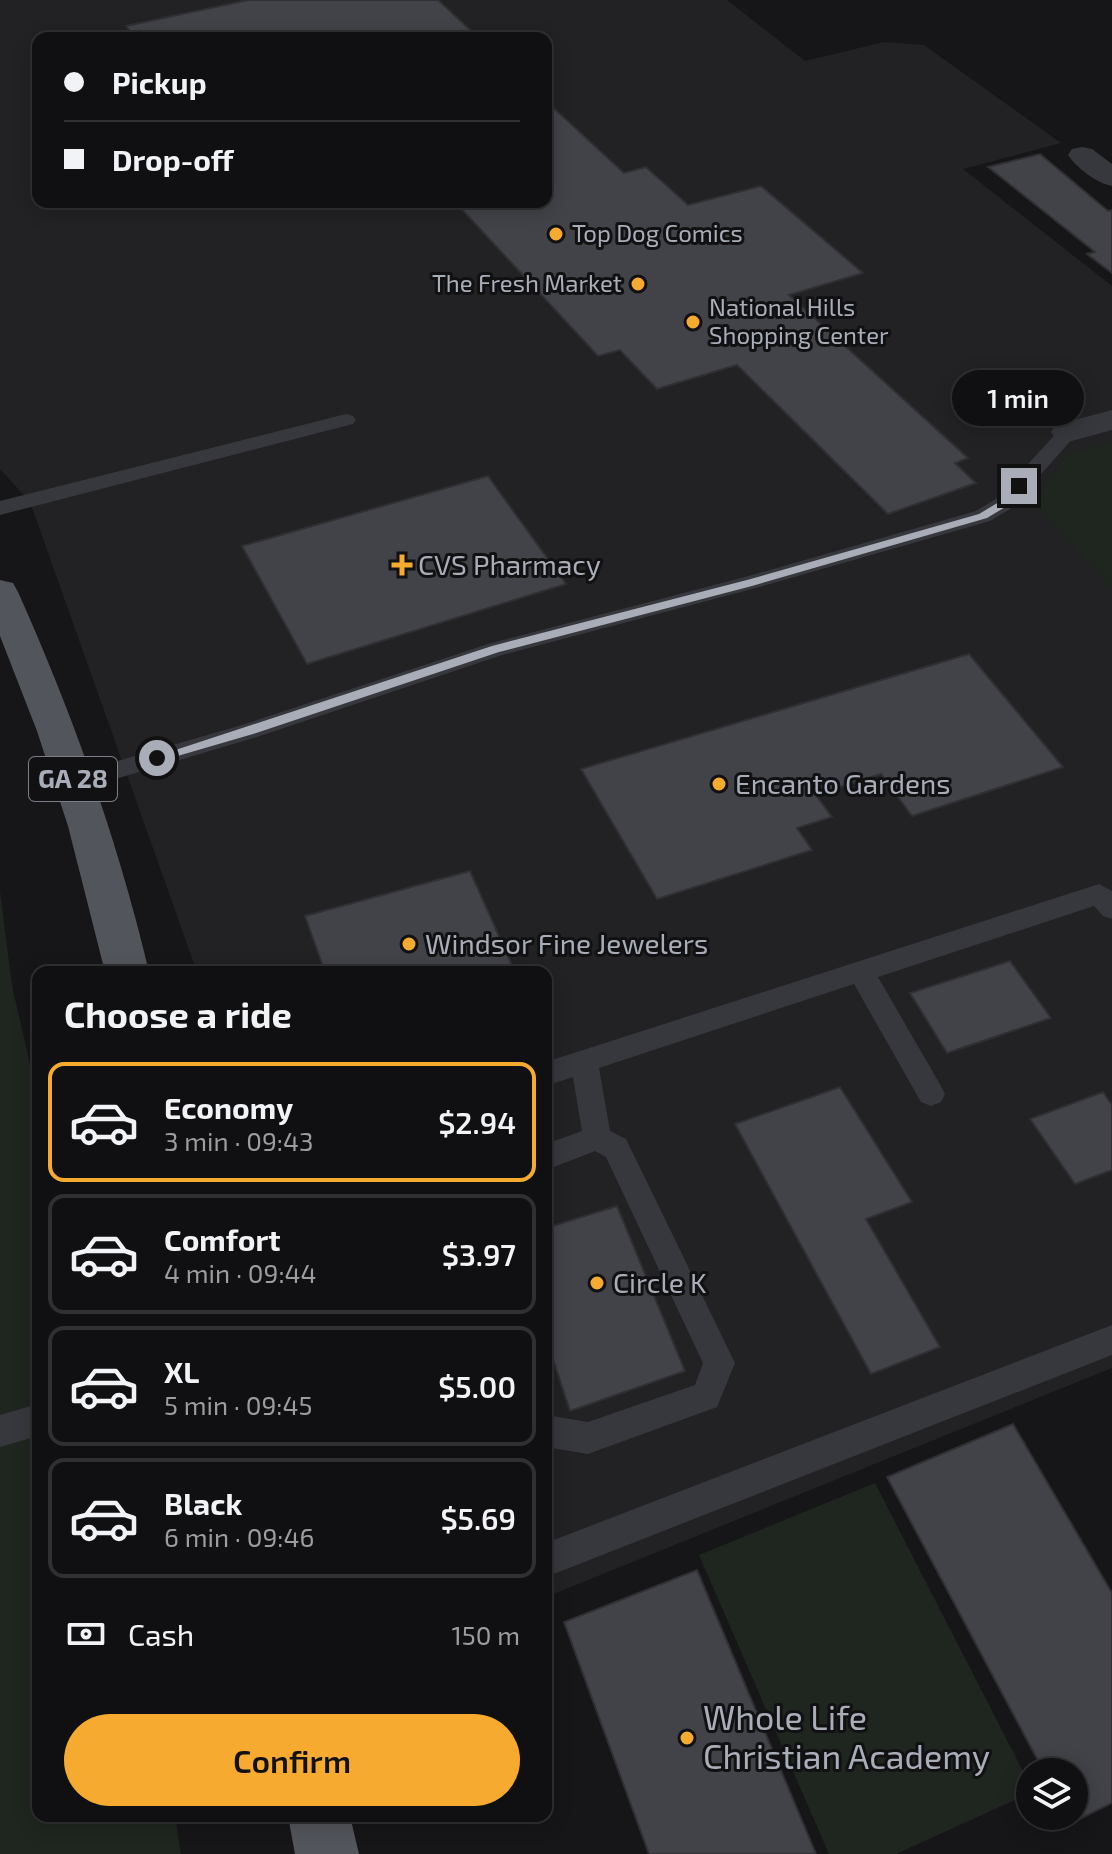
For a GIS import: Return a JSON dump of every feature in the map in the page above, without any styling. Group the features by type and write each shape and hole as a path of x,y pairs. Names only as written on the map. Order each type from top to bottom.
{"main road":[{"name":"GA 28","path":"0,592 35,671 75,782 101,866 126,966"},
{"path":"320,1822 327,1854"}],"street":[{"path":"1082,155 1112,178"},
{"path":"1068,432 1112,420"}],"lane":[{"path":"0,508 346,420"},
{"path":"75,782 249,731 496,649 748,583 983,516 1003,504 1068,432"},
{"path":"552,1072 1099,894 1112,909"},
{"path":"861,972 931,1094"},
{"path":"584,1062 597,1138"},
{"path":"552,1155 597,1138 616,1148 719,1363 706,1396 588,1438 552,1432"},
{"path":"552,1558 1112,1340"},
{"path":"0,1431 32,1422"}],"shaded area":[{"path":"0,0 727,0 805,61 884,42 924,45 1061,143 963,169 1112,286 1112,1368 552,1595 552,966 195,966 30,502 0,469"},
{"path":"1112,442 1112,588 1035,504 1067,455"},
{"path":"0,891 12,986 32,1073 32,1822 176,1822 181,1854 0,1854"},
{"path":"875,1483 1016,1758 1016,1799 896,1854 829,1854 699,1555"}],"building":[{"path":"248,0 438,0 473,32 130,32 126,26"},
{"name":"National Hills Shopping Center","path":"552,107 624,173 646,167 688,205 761,186 863,273 789,295 968,458 955,463 976,483 888,514 737,365 657,389 620,350 598,356 461,208 552,208"},
{"path":"1040,154 1108,211 1112,210 1112,273 1087,254 1095,252 988,167"},
{"name":"CVS Pharmacy","path":"488,476 566,584 307,664 242,546"},
{"name":"Encanto Gardens","path":"969,654 1063,767 912,816 881,774 816,795 832,817 797,828 812,850 657,899 581,769"},
{"name":"Windsor Fine Jewelers","path":"470,871 512,966 323,966 305,916"},
{"path":"1010,961 1051,1018 947,1053 910,993"},
{"path":"840,1087 912,1202 866,1219 940,1347 871,1374 735,1124"},
{"path":"1103,1092 1112,1105 1112,1170 1075,1184 1030,1119"},
{"name":"Circle K","path":"617,1206 685,1371 570,1411 552,1356 552,1226"},
{"path":"1013,1424 1112,1593 1112,1803 1088,1815 1088,1758 1037,1758 887,1477"},
{"name":"Whole Life Christian Academy","path":"697,1570 816,1854 649,1854 564,1622"}],"place":[{"name":"Top Dog Comics","path":"556,234"},
{"name":"The Fresh Market","path":"638,284"},
{"name":"National Hills Shopping Center","path":"693,322"},
{"name":"CVS Pharmacy","path":"402,565"},
{"name":"Encanto Gardens","path":"719,784"},
{"name":"Windsor Fine Jewelers","path":"409,944"},
{"name":"Circle K","path":"597,1283"},
{"name":"Whole Life Christian Academy","path":"687,1738"}],"route":[{"path":"157,758 249,731 496,649 748,583 983,516 1003,504 1019,486"}]}
